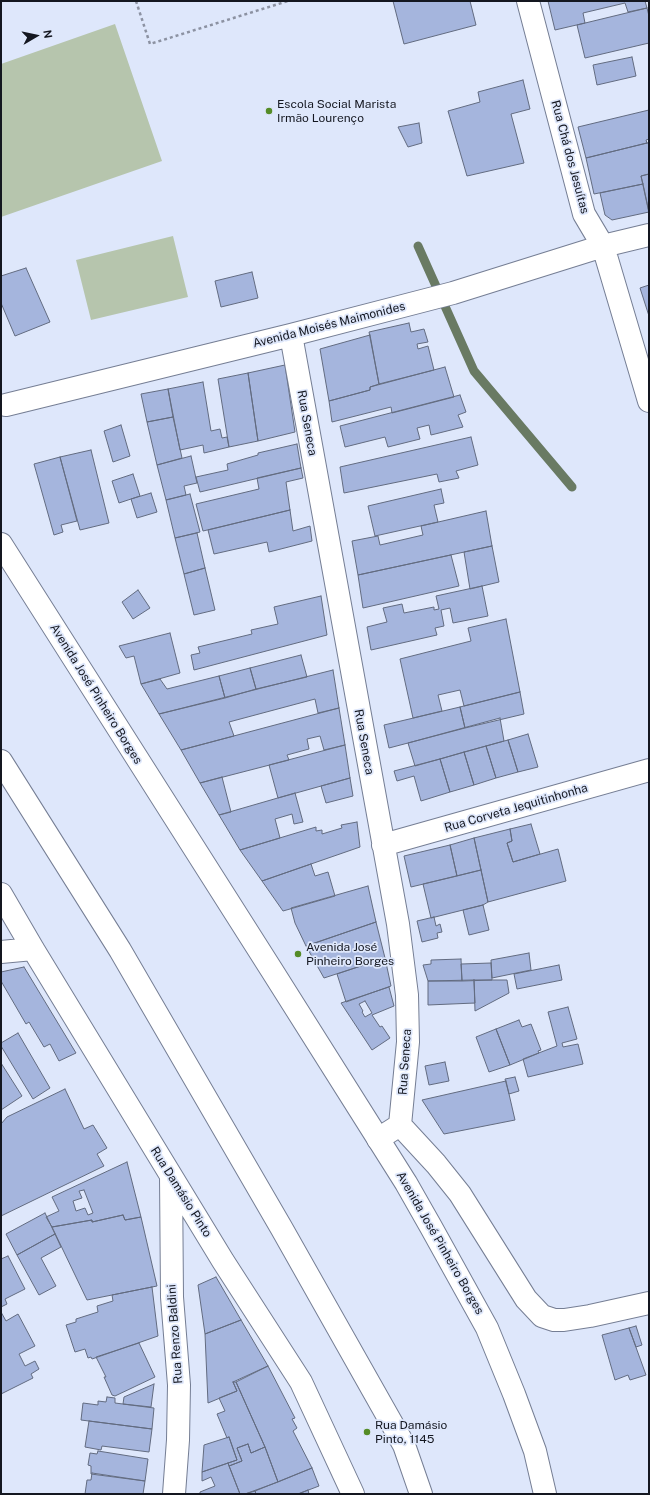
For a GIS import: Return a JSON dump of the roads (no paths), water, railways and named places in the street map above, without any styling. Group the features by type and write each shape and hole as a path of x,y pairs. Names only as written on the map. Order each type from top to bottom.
{"street":[{"name":"Rua Chá dos Jesuítas","path":"528,1 584,214 603,246 649,400"},
{"name":"Avenida Moisés Maimonides","path":"6,405 291,335 453,293 603,246 649,235"},
{"name":"Rua Seneca","path":"291,335 398,924 407,995 408,1042 400,1125"},
{"name":"Avenida José Pinheiro Borges","path":"1,544 428,1220 487,1328 535,1451 545,1494"},
{"path":"1,761 120,950 282,1229 404,1445 421,1494"},
{"name":"Rua Corveta Jequitinhonha","path":"383,845 649,770"},
{"name":"Rua Damásio Pinto","path":"1,894 171,1175 301,1382 353,1494"},
{"path":"1,952 33,949"},
{"path":"378,1139 400,1125 436,1164 460,1194 526,1300 542,1316 554,1320 564,1320 649,1303"},
{"name":"Rua Renzo Baldini","path":"171,1175 172,1297 179,1385 178,1440 174,1494"}],"waterway":[{"path":"418,246 474,371 572,487"}],"place":[{"name":"Escola Social Marista Irmão Lourenço","path":"269,111"},
{"name":"Avenida José Pinheiro Borges","path":"298,954"},
{"name":"Rua Damásio Pinto, 1145","path":"367,1432"}]}
